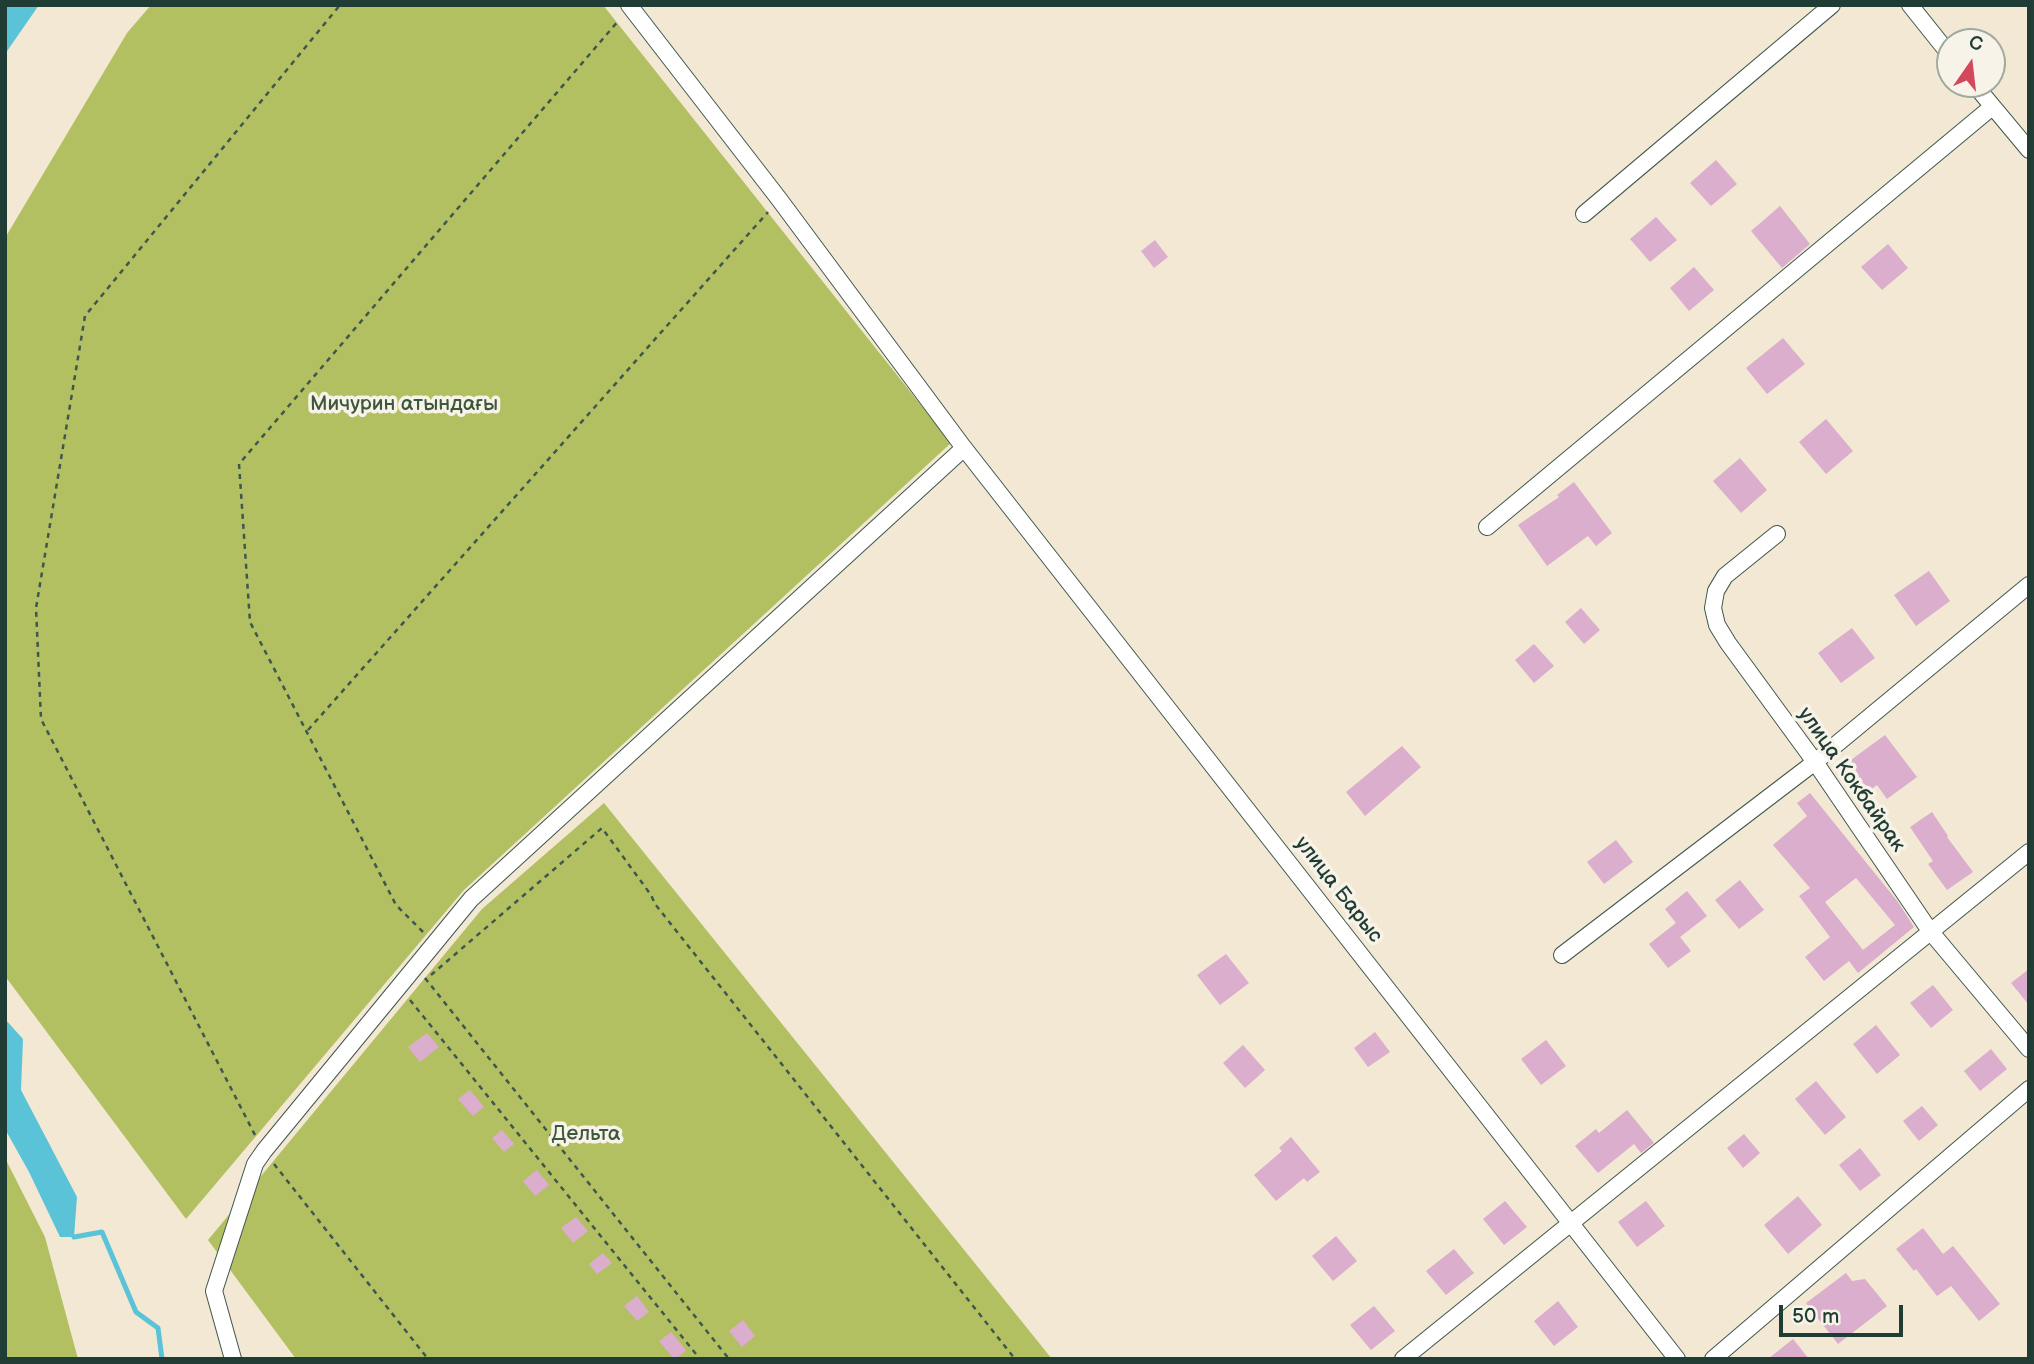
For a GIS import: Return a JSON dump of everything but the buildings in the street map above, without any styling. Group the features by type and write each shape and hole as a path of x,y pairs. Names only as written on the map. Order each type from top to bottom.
{"street":[{"path":"1584,214 1832,5"},
{"path":"1910,5 1936,38"},
{"name":"улица Барыс","path":"630,6 779,199 964,449 1677,1359"},
{"path":"1985,98 2029,150"},
{"path":"1487,527 1992,107"},
{"path":"233,1359 214,1291 255,1164 264,1151 471,898 964,449"},
{"name":"улица Кокбайрак","path":"1777,534 1725,576 1716,591 1713,608 1717,625 1815,762 1930,931 2029,1049"},
{"path":"1562,955 1815,762 2029,585"},
{"path":"1403,1359 2029,852"},
{"path":"1713,1359 2029,1089"}],"path":[{"path":"340,5 85,316 36,608 41,719 264,1151 428,1359"},
{"path":"434,944 396,905 250,622 239,464 630,6"},
{"path":"307,732 779,199"},
{"path":"426,979 602,828 655,904 1015,1359"},
{"path":"415,966 729,1359"},
{"path":"399,986 700,1359"}],"green space":[{"name":"Мичурин атындағы","path":"151,5 603,5 951,443 464,890 186,1219 5,976 5,238 127,33"},
{"name":"Дельта","path":"604,803 1052,1359 296,1359 208,1240 482,909"},
{"path":"5,1158 45,1237 78,1359 5,1359"}],"water":[{"path":"5,5 39,5 5,54"},
{"path":"5,1019 23,1039 21,1090 77,1197 74,1237 60,1237 5,1129"}],"waterway":[{"path":"74,1237 102,1232 136,1312 158,1328 162,1359"}]}
